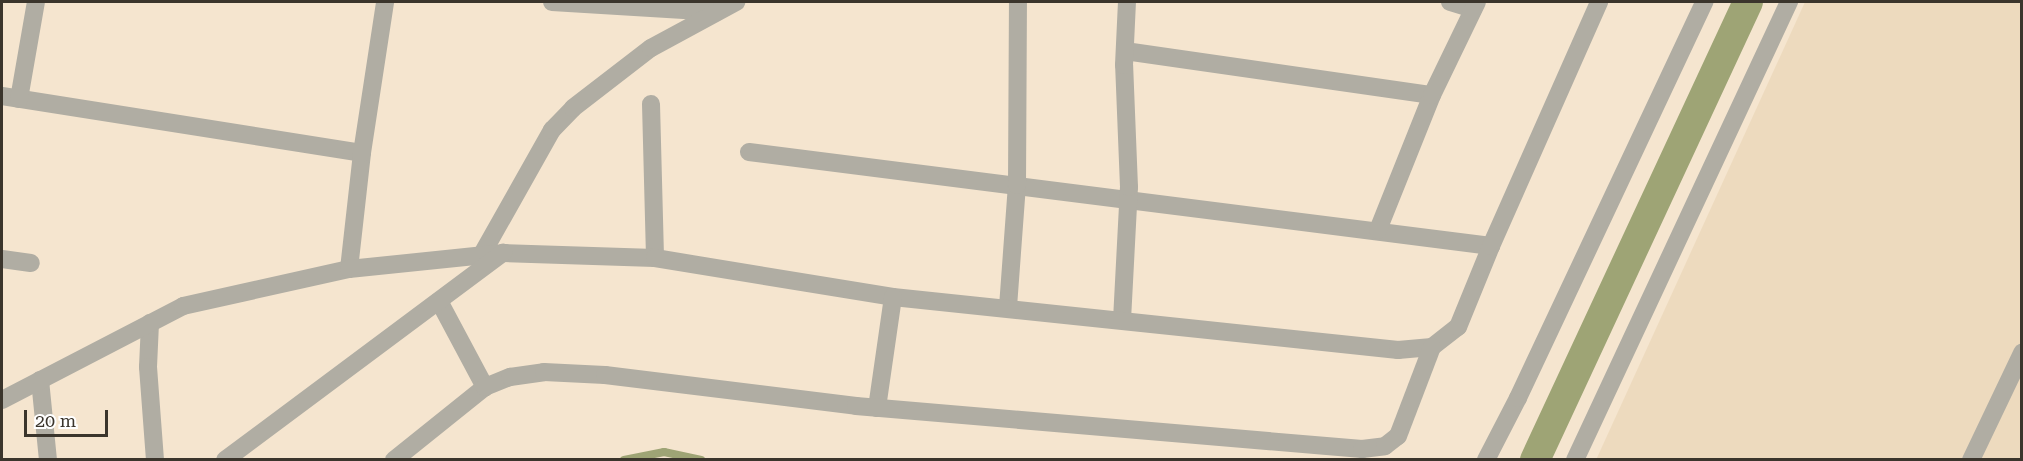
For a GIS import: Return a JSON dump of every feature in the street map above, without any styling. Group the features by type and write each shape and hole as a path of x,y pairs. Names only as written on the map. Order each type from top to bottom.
{"street":[{"path":"36,2 10,98 362,153"},
{"path":"348,269 362,153 385,2"},
{"path":"552,2 720,12"},
{"path":"481,255 543,143 559,123 651,48 736,2"},
{"path":"1008,307 1017,185 1018,2"},
{"path":"1122,320 1128,202 1125,51 1127,2"},
{"path":"1378,230 1432,95 1475,5 1450,2"},
{"path":"394,459 485,387 510,376 544,372 595,374 877,408 1362,449 1386,446 1398,435 1432,347 1458,327 1491,246 1599,2"},
{"path":"1486,459 1523,388 1704,2"},
{"path":"1575,459 1789,2"},
{"path":"1125,51 1432,95"},
{"path":"651,104 655,258"},
{"path":"748,152 1017,185 1128,202 1378,230 1491,246"},
{"path":"2,400 183,306 348,269 504,253 655,258 893,297 1008,307 1398,350 1432,347"},
{"path":"225,459 504,253"},
{"path":"2,259 31,263"},
{"path":"877,408 893,297"},
{"path":"439,301 485,387"},
{"path":"150,323 148,367 155,459"},
{"path":"1971,459 2022,353"},
{"path":"40,380 48,459"}],"shaded area":[{"path":"1805,2 2021,2 2021,459 1596,460"}],"waterway":[{"path":"1535,460 1748,2"},
{"path":"624,460 664,452 701,460"}]}
